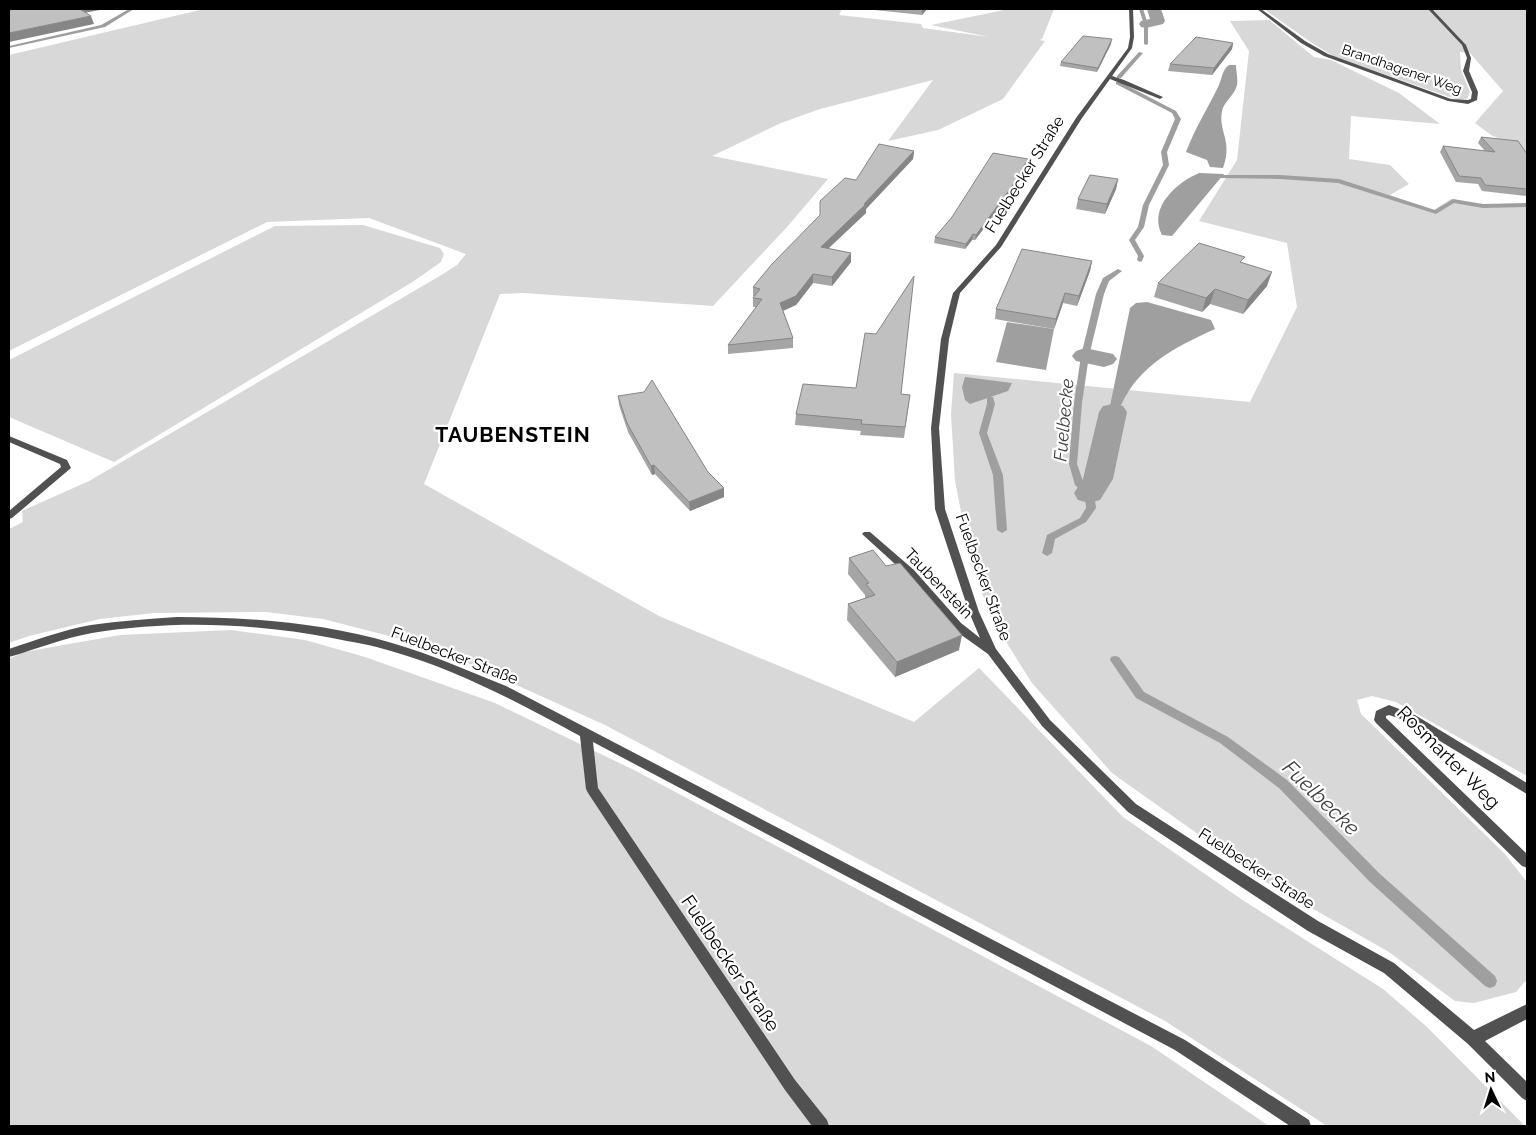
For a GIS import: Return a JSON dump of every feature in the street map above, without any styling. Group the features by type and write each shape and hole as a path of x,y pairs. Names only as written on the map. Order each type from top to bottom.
{"street":[{"name":"Fuelbecker Straße","path":"1131,9 1132,37 1130,48 1064,142 999,246 957,293 945,339 935,428 940,509 974,612 992,651 1046,723 1132,808 1313,926 1389,968 1473,1040 1527,1093"},
{"name":"Brandhagener Weg","path":"1259,9 1303,42 1326,56 1450,100 1461,103 1474,100 1474,92 1466,71 1469,58 1464,45 1430,9"},
{"path":"1109,77 1125,80 1140,91 1160,97"},
{"path":"9,438 64,462 66,468 9,516"},
{"name":"Taubenstein","path":"867,534 910,572 957,626 992,651"},
{"name":"Fuelbecker Straße","path":"9,653 40,640 118,626 176,621 223,621 301,627 395,648 502,689 1180,1045 1303,1126"},
{"name":"Rosmarter Weg","path":"1527,789 1411,718 1389,710 1380,714 1380,720 1527,862"},
{"name":"Fuelbecker Straße","path":"586,734 592,789 790,1085 821,1126"},
{"path":"1473,1040 1527,1011"}],"shaded area":[{"path":"204,9 842,9 839,15 921,24 923,28 989,37 931,25 1009,9 1054,9 1042,39 1039,40 1045,41 1003,99 938,130 888,141 933,80 820,109 781,123 712,156 828,179 787,227 713,306 523,293 500,294 424,484 659,616 914,722 979,668 1123,817 1241,899 1383,989 1427,1027 1525,1126 1327,1126 1165,1021 605,725 432,647 323,619 266,612 154,613 100,619 29,636 9,643 9,529 23,522 22,511 89,481 438,277 457,265 466,254 369,218 267,222 9,351 9,55"},
{"path":"1264,9 1527,9 1527,152 1491,135 1475,123 1503,91 1470,53 1460,52 1461,70 1470,92 1467,99 1458,100 1335,57"},
{"path":"1269,20 1314,57 1331,60 1399,93 1440,124 1351,116 1349,159 1390,165 1409,184 1390,195 1432,211 1451,199 1478,204 1527,204 1527,776 1396,702 1372,696 1357,700 1361,714 1504,853 1527,882 1527,979 1516,992 1474,1003 1455,1001 1389,952 1264,881 1112,773 1032,683 991,618 971,562 955,481 951,414 954,373 1250,402 1297,307 1287,243 1199,221 1237,160 1249,51 1230,21"},
{"path":"1229,65 1236,65 1237,86 1222,111 1221,118 1226,143 1226,158 1223,168 1210,167 1207,160 1186,152 1197,126"},
{"path":"1199,173 1224,174 1172,236 1162,235 1159,225 1161,206 1173,190 1190,177"},
{"path":"363,225 440,248 444,254 441,262 414,281 114,462 9,417 9,360 275,226"},
{"path":"1147,302 1211,320 1215,329 1184,344 1157,361 1134,384 1125,397 1118,413 1109,411 1130,308 1136,303"},
{"path":"1007,322 1054,329 1046,370 996,362"},
{"path":"965,377 1012,383 1008,391 970,404 965,400 962,387"},
{"path":"231,630 305,640 365,657 495,703 636,771 1151,1046 1269,1126 9,1126 9,659 24,652 120,635"}],"building":[{"path":"80,9 91,16 9,33 9,10"},
{"path":"1083,36 1112,39 1098,68 1061,62"},
{"path":"1196,37 1233,43 1214,68 1170,64"},
{"path":"1481,137 1518,141 1527,154 1527,189 1485,185 1481,178 1459,176 1443,146 1495,152"},
{"path":"879,144 914,151 864,204 866,204 821,247 851,253 832,277 813,274 796,296 780,303 793,338 728,345 762,299 753,298 760,289 753,287 772,264 820,215 820,201 845,178 856,180"},
{"path":"993,153 1028,159 1023,167 1025,168 1010,189 976,235 973,234 966,244 935,237 952,217"},
{"path":"1090,175 1118,179 1107,204 1078,199"},
{"path":"1199,243 1245,257 1240,262 1272,272 1248,300 1215,289 1206,298 1158,283"},
{"path":"1022,249 1092,261 1079,296 1065,293 1056,319 996,309"},
{"path":"914,276 901,394 910,395 905,427 861,424 862,420 796,414 803,384 856,388 865,333 876,334"},
{"path":"652,380 708,472 724,488 689,502 654,465 651,466 627,423 618,396 644,392"},
{"path":"873,550 886,566 900,563 962,635 897,662 848,604 875,595 866,584 869,583 849,558"}],"waterway":[{"path":"9,47 103,26 132,9"},
{"name":"Fuelbecke","path":"1141,9 1146,24 1146,44"},
{"path":"1146,24 1158,21 1154,9"},
{"name":"Fuelbecke","path":"1119,77 1141,53"},
{"name":"Fuelbecke","path":"1118,83 1174,112 1178,119 1164,152 1166,165 1146,205 1141,227 1132,240 1141,256 1140,260"},
{"path":"1221,177 1280,177 1339,181 1436,212 1453,201 1483,206 1527,205"},
{"name":"Fuelbecke","path":"1047,553 1050,537 1083,520 1091,508 1089,493 1080,485 1073,464 1078,403 1085,356 1100,294 1106,280 1118,271"},
{"path":"1085,356 1104,359"},
{"path":"990,399 991,404 983,433 998,475 1002,530"},
{"path":"1089,493 1098,479 1113,412"},
{"name":"Fuelbecke","path":"1115,660 1140,695 1224,740 1283,784 1375,878 1490,981"}],"district":[{"name":"TAUBENSTEIN","path":"513,435"}]}
